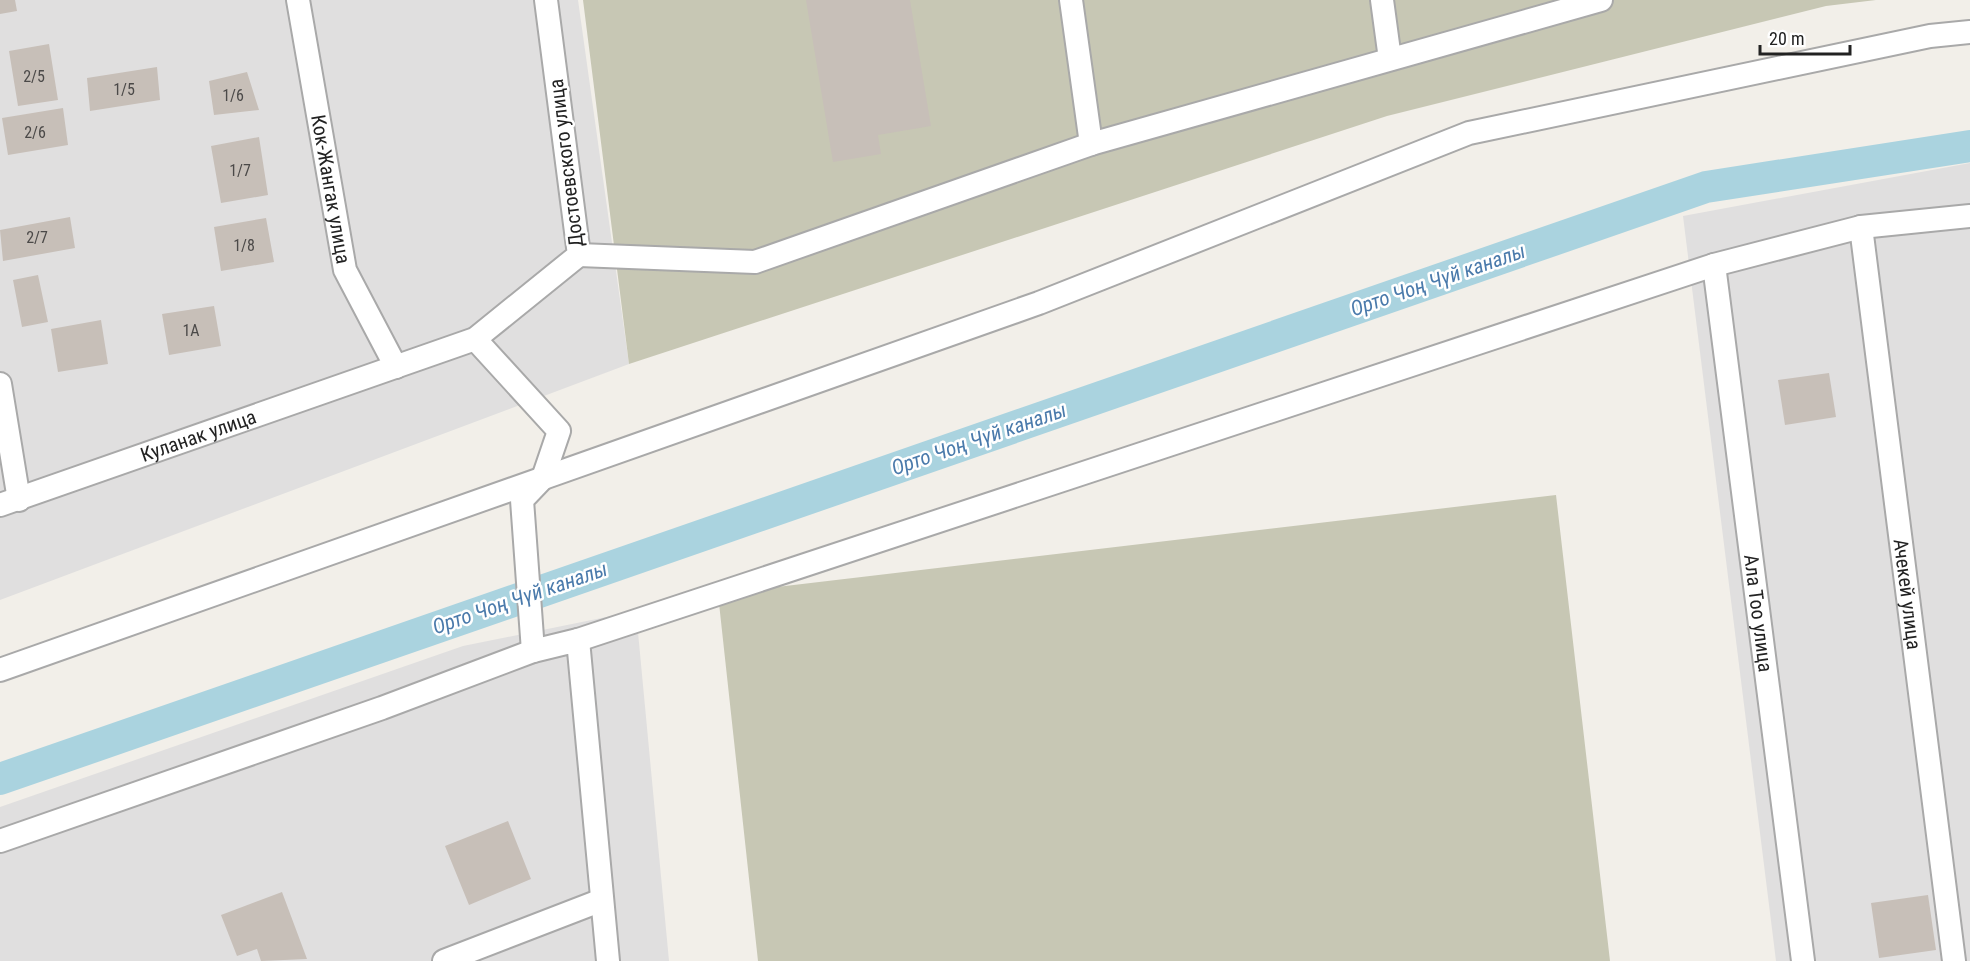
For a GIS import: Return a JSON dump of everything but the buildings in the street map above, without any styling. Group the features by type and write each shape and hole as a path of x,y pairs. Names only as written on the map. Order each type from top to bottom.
{"street":[{"name":"Кок-Жангак улица","path":"298,0 345,270 396,367"},
{"name":"Достоевского улица","path":"396,367 475,339 579,255 546,0"},
{"path":"1071,0 1091,144"},
{"path":"1382,0 1390,59"},
{"path":"579,255 755,262 1091,144 1601,0"},
{"path":"0,670 1038,303 1469,133 1930,36 1970,32"},
{"path":"0,841 382,708 533,651 578,640 1714,265 1862,227 1970,216"},
{"name":"Ачекей улица","path":"1862,227 1954,961"},
{"name":"Ала Тоо улица","path":"1714,265 1803,961"},
{"path":"475,339 559,431 543,478 522,500 533,651"},
{"name":"Куланак улица","path":"9,502 396,367"},
{"path":"0,384 9,502"},
{"path":"578,640 608,961"},
{"path":"444,961 602,900"}],"shaded area":[{"path":"0,0 578,0 629,364 0,600"},
{"path":"583,0 1876,0 1826,6 1387,116 629,364"},
{"path":"1970,163 1970,961 1776,961 1683,216"},
{"path":"1556,495 1610,961 758,961 718,594"},
{"path":"636,611 669,961 0,961 0,807 463,646"}],"waterway":[{"name":"Орто Чоң Чүй каналы","path":"0,779 1706,187 1970,146"}]}
